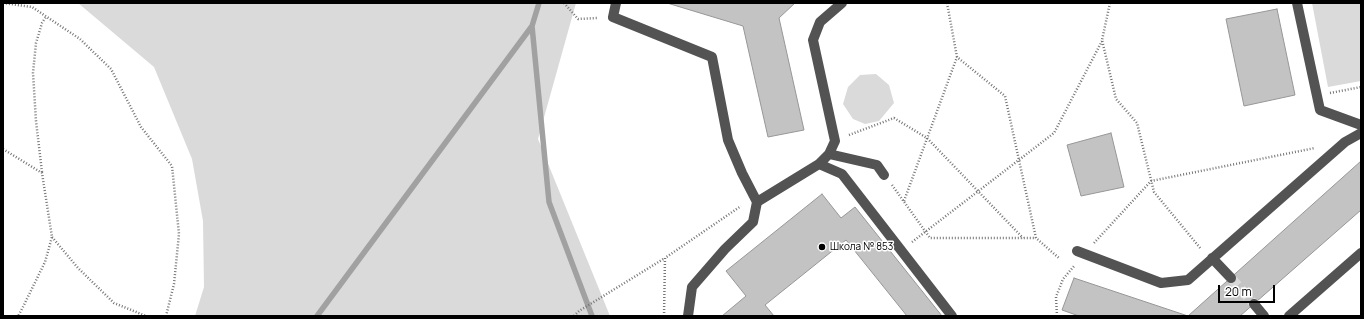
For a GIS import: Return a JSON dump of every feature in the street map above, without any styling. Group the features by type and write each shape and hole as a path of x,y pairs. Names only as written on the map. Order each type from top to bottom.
{"lane":[{"path":"616,3 613,17 712,57 728,140 742,173 756,199 753,222 725,249 692,287 688,316"},
{"path":"756,199 819,164 830,154 834,140 813,40 820,22 842,3"},
{"path":"1297,3 1320,110 1361,125"},
{"path":"1077,251 1161,283 1188,280 1345,142 1361,133"},
{"path":"830,154 877,165 884,175"},
{"path":"819,164 842,174 952,316"},
{"path":"1289,316 1361,253"},
{"path":"1212,258 1231,278"},
{"path":"1254,304 1264,316"}],"path":[{"path":"3,3 32,7 80,39 111,69 141,127 172,166 179,234 174,284 166,316"},
{"path":"564,3 578,19 613,17"},
{"path":"904,201 957,57 947,3"},
{"path":"910,243 1054,133 1102,40 1110,3"},
{"path":"18,316 22,311 45,262 52,237 36,121 33,73 36,43 42,23 46,17"},
{"path":"1102,40 1116,99 1136,122 1154,192 1201,249 1212,258"},
{"path":"957,57 1006,96 1036,238 1060,259"},
{"path":"1317,95 1361,87"},
{"path":"834,140 894,118 927,138 1023,238"},
{"path":"1151,181 1345,142"},
{"path":"3,149 42,172"},
{"path":"884,175 930,238 1036,238"},
{"path":"574,316 579,311 756,199"},
{"path":"52,237 78,268 114,303 146,316"},
{"path":"664,316 665,258"}],"shaded area":[{"path":"78,3 576,3 538,139 610,316 195,316 204,287 203,221 192,159 154,67"},
{"path":"1312,3 1361,3 1361,81 1328,87"},
{"path":"876,74 889,85 894,103 879,121 865,124 853,119 843,104 848,87 860,75"}],"building":[{"path":"667,3 795,3 779,18 804,130 768,137 743,26"},
{"path":"1277,9 1295,95 1244,106 1226,19"},
{"path":"1111,133 1124,187 1081,196 1067,145"},
{"path":"1361,161 1361,210 1240,316 1188,316"},
{"path":"822,194 841,218 855,207 942,316 907,316 846,240 765,305 774,316 722,316 746,296 726,271"},
{"path":"1074,278 1188,316 1079,316 1062,310"}],"waterway":[{"path":"539,3 532,26 549,202 592,316"},
{"path":"317,316 532,26"}],"tunnel":[{"path":"1231,278 1254,304"}],"place":[{"name":"Школа № 853","path":"822,247"}]}
